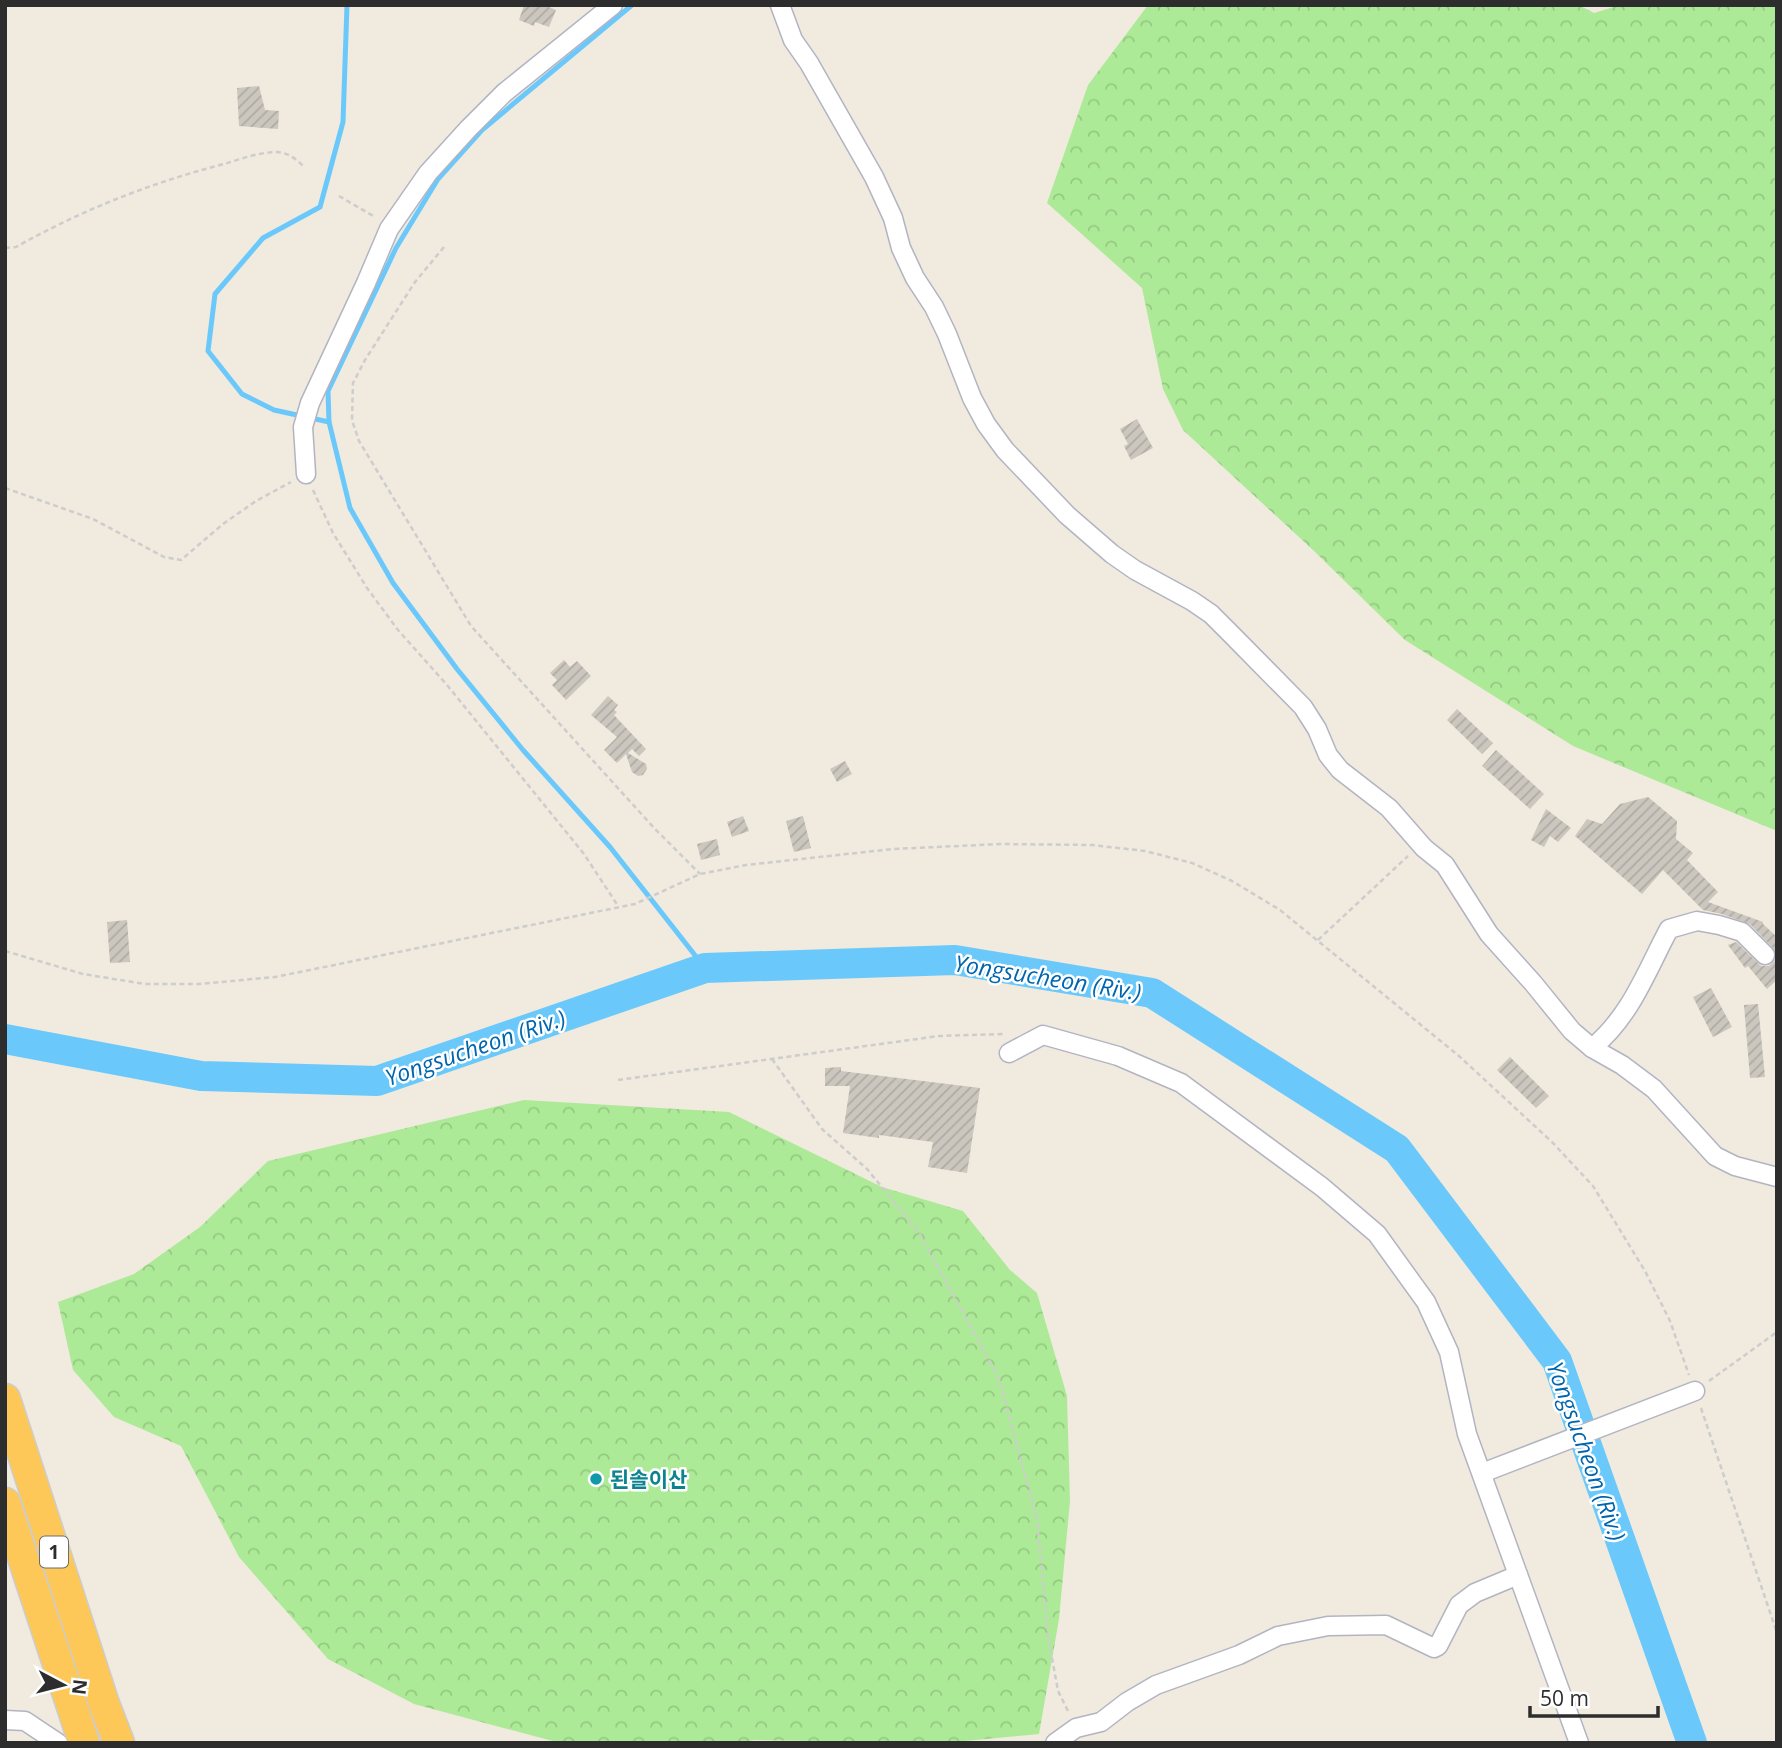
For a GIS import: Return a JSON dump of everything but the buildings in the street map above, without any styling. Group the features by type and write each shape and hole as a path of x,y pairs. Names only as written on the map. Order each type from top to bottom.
{"highway":[{"name":"1","path":"5,1399 119,1743"},
{"name":"1","path":"5,1503 84,1743"}],"street":[{"path":"306,474 303,427 310,403 388,229 428,173 504,93 613,5"},
{"path":"780,5 793,40 874,177 893,218 901,248 947,334 972,398 986,424 1005,450 1066,515 1112,554 1211,614 1303,707 1317,729 1328,755 1340,770 1389,808 1421,844 1445,865 1489,934 1572,1031 1592,1048 1622,1065 1654,1089 1715,1156 1735,1166 1777,1177"},
{"path":"1592,1048 1608,1035 1630,1007 1669,929 1697,921 1719,925 1742,932 1765,955"},
{"path":"1009,1053 1043,1035 1118,1056 1181,1083 1322,1186 1377,1234 1426,1302 1449,1352 1466,1434 1578,1743"},
{"path":"1482,1473 1695,1391"},
{"path":"1055,1743 1076,1728 1101,1722 1156,1685 1239,1655 1278,1636 1328,1626 1386,1625 1434,1648 1438,1646 1459,1605 1475,1593 1518,1575"},
{"path":"5,1720 25,1721 58,1743"}],"path":[{"path":"5,248 16,247 74,215 182,174 278,152 296,158 304,167"},
{"path":"339,196 369,212 388,229"},
{"path":"444,247 408,292 353,383 352,420 359,441 471,626 655,829 700,874"},
{"path":"5,488 93,519 163,556 181,560 223,524 256,501 306,474 333,533 390,620 447,685 584,855 618,906"},
{"path":"5,951 83,974 145,984 199,984 275,977 635,904 700,874 746,865 893,849 1001,844 1092,845 1145,850 1192,863 1232,881 1280,910 1318,940 1459,1056 1552,1142 1593,1186 1645,1271 1670,1321 1777,1633"},
{"path":"1318,940 1421,844"},
{"path":"618,1080 939,1036 1007,1034"},
{"path":"772,1059 822,1129 867,1169 918,1231 999,1377 1037,1519 1048,1636 1058,1691 1076,1728"},
{"path":"1695,1391 1777,1332"}],"green space":[{"path":"1148,5 1579,5 1594,13 1620,5 1777,5 1777,831 1573,746 1405,640 1313,550 1183,430 1163,389 1142,288 1047,203 1088,85"},
{"path":"524,1100 729,1112 882,1187 963,1211 1010,1270 1037,1293 1067,1396 1070,1501 1059,1619 1039,1734 943,1743 754,1740 737,1743 560,1743 414,1704 328,1659 239,1557 181,1446 114,1417 73,1370 58,1302 134,1274 200,1227 268,1161"}],"waterway":[{"path":"347,5 343,122 320,207 263,238 215,294 208,351 242,394 274,410 329,422 350,508 393,583 457,669 523,750 610,847 705,968"},
{"path":"329,422 328,391 396,248 438,179 482,130 632,5"},
{"name":"Yongsucheon (Riv.)","path":"5,1039 201,1076 377,1081 705,968 955,960 1152,993 1397,1149 1557,1361 1692,1743"}],"place":[{"name":"된솔이산","path":"596,1479"}]}
